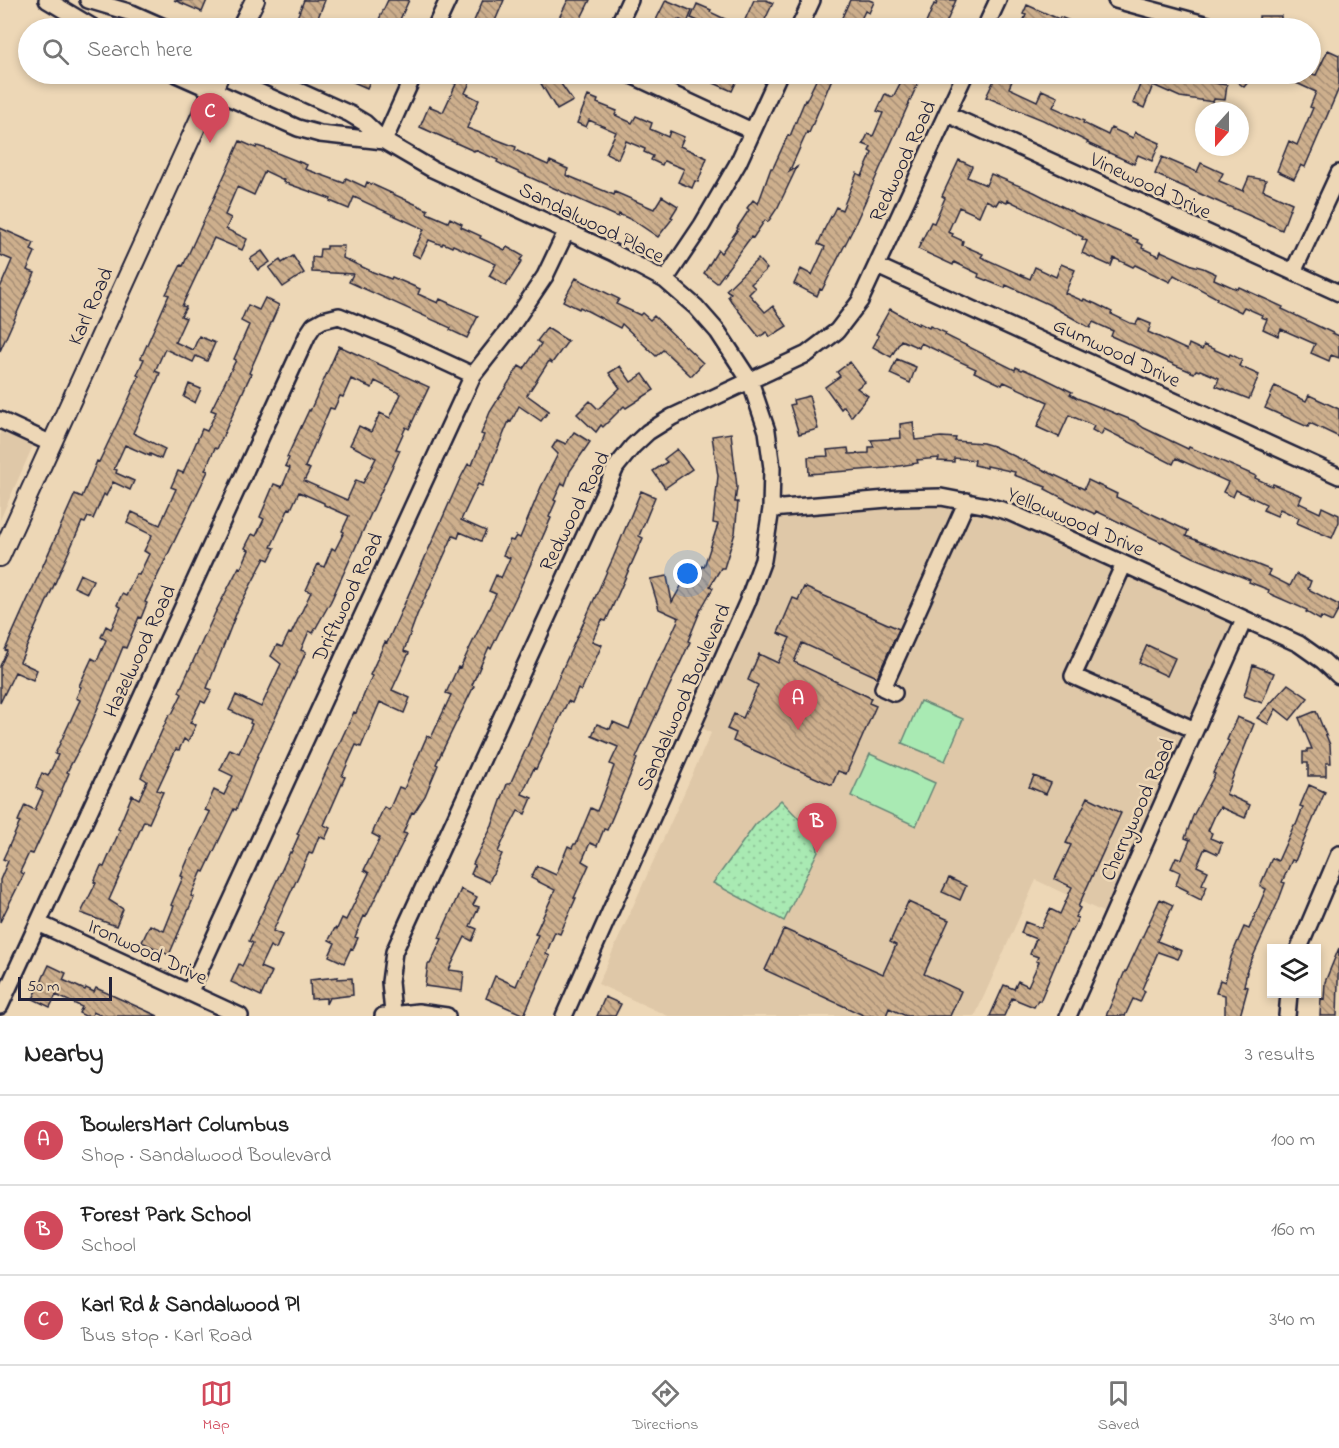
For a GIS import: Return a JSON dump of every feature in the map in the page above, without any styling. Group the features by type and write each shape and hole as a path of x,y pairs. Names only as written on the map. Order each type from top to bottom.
{"main road":[{"path":"246,18 255,0"},
{"name":"Karl Road","path":"0,557 215,84"}],"street":[{"path":"47,0 77,18"},
{"path":"88,0 121,9 142,18"},
{"path":"440,18 448,0"},
{"path":"622,18 630,0"},
{"path":"804,18 812,0"},
{"path":"990,18 998,0"},
{"path":"1116,0 1182,18"},
{"name":"Sandalwood Place","path":"220,84 298,128 320,134 384,141"},
{"name":"Sandalwood Place","path":"283,84 350,114 365,123 384,141 432,169 614,253 665,280 696,307 718,332 750,381"},
{"path":"384,141 410,84"},
{"path":"651,84 752,131"},
{"path":"665,280 702,225 738,163 774,84"},
{"name":"Redwood Road","path":"388,1015 394,952 616,467 648,432 672,417 807,354 837,332 860,301 960,84"},
{"name":"Vinewood Drive","path":"947,114 1339,293"},
{"path":"1293,272 1339,173"},
{"name":"Driftwood Road","path":"189,993 473,375 510,328 545,276 566,232"},
{"name":"Gumwood Drive","path":"877,266 1339,476"},
{"name":"Hazelwood Road","path":"0,1006 314,325 339,316 473,375"},
{"name":"Sandalwood Boulevard","path":"564,1016 747,603 763,560 771,509 772,468 767,431 750,381"},
{"path":"0,420 52,444"},
{"name":"Yellowwood Drive","path":"771,509 898,498 941,497 1009,512 1299,644 1339,676"},
{"path":"894,693 883,688 967,501"},
{"path":"1124,564 1073,676 1195,730"},
{"name":"Cherrywood Road","path":"1068,1016 1244,620"},
{"path":"1301,944 1339,854"},
{"name":"Ironwood Drive","path":"38,923 240,1016"},
{"path":"1287,1016 1289,998"},
{"path":"388,1015 418,1012 447,1016"}],"shaded area":[{"path":"0,413 40,430 0,520"},
{"path":"963,496 1245,618 1111,916 1036,880 975,1016 668,1016 598,984 711,733 694,723 753,592 771,511"}],"green space":[{"path":"920,701 963,719 945,761 902,743"},
{"path":"870,754 935,783 916,826 851,796"},
{"path":"781,800 816,837 818,851 784,921 713,883 755,825"}],"building":[{"path":"174,0 207,0 202,12"},
{"path":"304,0 325,0 318,18 297,18"},
{"path":"388,0 409,0 401,18 380,18"},
{"path":"483,0 504,0 496,18 475,18"},
{"path":"568,0 590,0 581,18 559,18"},
{"path":"666,0 692,11 689,18 657,18"},
{"path":"754,0 766,0 773,3 766,18 746,18"},
{"path":"850,0 874,2 869,13 865,11 862,18 842,18"},
{"path":"938,0 956,0 948,18 928,18 934,4 936,5"},
{"path":"697,4 723,18 691,18"},
{"path":"1027,5 1057,18 1025,18 1026,15 1023,14"},
{"path":"1259,16 1281,16 1281,18 1259,18"},
{"path":"1328,50 1339,55 1339,88 1305,167 1301,165 1294,179 1277,171 1289,141 1297,145 1313,108 1310,107 1316,92 1299,84 1321,84 1321,65"},
{"path":"456,84 469,84 465,93 479,100 467,128 516,147 515,150 548,165 550,161 568,169 566,175 614,195 615,192 654,209 662,196 678,206 671,217 673,218 658,237 619,214 618,217 507,167 497,162 498,160 420,127 429,106 443,112"},
{"path":"541,84 561,84 573,101 557,110"},
{"path":"716,84 735,84 732,91"},
{"path":"814,84 830,84 789,172 797,167 778,207 768,222 765,220 753,238 751,237 717,283 704,273 718,250 721,253 738,229 753,200 758,204 771,168 788,135 790,136"},
{"path":"900,84 918,84 852,231 817,296 794,284 801,269 812,275 825,247 818,244 825,228 836,207 842,210 857,173 862,176 872,153 869,151 871,147 863,144 868,134 873,136 883,113 877,111 885,94 893,97"},
{"path":"992,84 1011,84 1009,88 1037,101 1042,90 1058,97 1053,107 1108,135 1111,128 1133,138 1135,132 1160,143 1152,161 1138,155 1134,164 1043,120 986,97"},
{"path":"1140,84 1227,85 1225,100 1214,99 1213,102 1180,97 1153,85 1144,108 1133,103"},
{"path":"588,96 598,100 597,103 617,111 615,115 632,123 636,116 652,123 650,129 668,137 670,131 684,137 680,146 707,158 698,182 695,181 692,188 678,182 684,169 664,161 662,165 651,160 653,156 644,152 645,149 626,141 618,159 606,153 616,132 589,120 586,127 577,123"},
{"path":"240,141 307,165 305,169 344,183 346,178 365,187 367,182 428,210 427,213 448,222 450,218 462,224 461,227 481,236 480,238 505,250 507,247 523,256 520,260 522,261 506,286 489,276 496,264 453,245 452,247 443,243 442,245 429,240 420,258 412,254 424,229 354,197 349,209 330,201 331,199 283,182 284,180 265,171 254,195 237,187 225,215 231,218 226,229 247,239 242,250 214,238 182,306 186,307 181,316 186,318 175,342 193,350 199,336 215,343 207,361 196,356 193,362 165,349 155,371 160,373 133,433 165,449 161,459 125,445 114,469 117,470 116,473 134,481 130,490 113,482 106,496 104,494 93,519 88,517 85,523 82,522 20,662 37,670 33,680 15,672 0,703 0,666 7,651 5,650 75,494 82,497 97,461 99,462 128,401 139,376 137,375 144,359 141,358 169,295 166,294 181,265 183,266"},
{"path":"1162,157 1197,172 1201,163 1223,173 1219,181 1243,191 1249,177 1266,180 1263,190 1292,203 1282,230 1155,174"},
{"path":"959,160 972,166 967,177 986,185 991,174 1034,192 1079,215 1138,240 1137,242 1143,245 1142,248 1159,256 1161,251 1203,268 1216,274 1214,279 1238,289 1239,287 1283,307 1282,309 1339,336 1339,358 1331,355 1329,361 1311,353 1315,344 1281,329 1278,336 1263,329 1267,319 1261,317 1262,315 1244,307 1241,312 1174,275 1170,282 1135,265 1133,267 1114,258 1111,266 1082,253 1087,241 1082,239 1083,237 1008,200 1007,203 999,200 996,205 986,200 979,216 959,207 948,232 963,241 962,245 983,254 981,257 1030,279 1035,267 1056,277 1061,264 1075,270 1065,293 1096,304 1130,323 1136,324 1139,319 1151,324 1148,332 1187,350 1189,344 1202,350 1204,345 1242,360 1239,366 1259,375 1249,399 1216,386 1219,378 1200,370 1194,373 1175,365 1111,336 1113,331 1093,322 1090,328 1048,304 1006,285 1005,288 978,277 979,274 954,262 953,265 918,249 931,222 934,223 945,198 942,196"},
{"path":"0,228 34,243 31,250 35,252 27,270 35,273 0,351 0,288 12,260 0,255"},
{"path":"327,246 344,246 343,258 420,289 418,294 438,303 440,299 478,316 467,338 450,330 451,328 349,282 353,274 312,272 312,257 319,258 320,249 327,249"},
{"path":"262,251 270,262 258,270 250,259"},
{"path":"293,256 304,273 283,287 269,268 280,260 282,263"},
{"path":"758,259 767,269 751,284 755,288 749,294 765,312 773,306 787,326 770,337 767,332 759,337 731,301 728,296 731,293 726,290"},
{"path":"576,278 619,299 616,304 640,315 642,313 650,320 654,316 703,363 691,376 663,350 656,356 622,324 620,328 580,307 579,309 563,301"},
{"path":"265,298 279,305 249,373 251,374 205,470 208,471 145,602 147,603 141,618 139,617 126,648 123,647 87,734 67,772 69,773 46,826 33,854 29,853 20,872 24,874 0,922 0,880 8,861 3,859 20,822 18,821 25,805 35,810 43,792 36,788 42,773 48,776 58,755 55,754 80,700 76,698 81,687 79,686 92,658 97,661 106,640 101,637 106,626 111,629 121,607 117,605 122,594 126,596 149,554 144,551 152,535 127,523 132,512 160,525 176,489 171,487 178,471 183,473 202,429 207,431 216,412 211,410 236,360 234,359 249,325 241,321 248,305 259,310"},
{"path":"890,309 918,325 919,323 929,328 930,326 946,333 945,335 1015,370 1016,367 1042,377 1072,392 1070,394 1077,398 1134,421 1188,449 1189,447 1256,476 1255,478 1272,486 1273,484 1302,496 1299,503 1320,513 1322,507 1339,515 1339,522 1332,538 1297,523 1299,518 1280,509 1277,516 1263,510 1266,504 1236,490 1233,497 1223,492 1228,482 1176,458 1173,464 1104,429 1101,435 1092,430 1094,426 1069,415 1059,437 1037,427 1048,402 1004,382 1002,385 974,372 976,369 921,343 919,348 901,340 891,357 873,347 879,336 876,334"},
{"path":"547,328 568,341 552,363 549,361 527,395 549,411 541,421 519,406 511,422 509,421 482,486 478,484 461,520 486,531 481,541 460,532 458,538 453,536 417,615 404,651 409,653 392,690 410,698 404,713 380,702 361,747 356,745 324,825 330,828 325,839 319,836 312,854 309,853 273,931 282,935 276,949 270,946 260,967 272,972 261,996 231,982 239,964 242,966 253,943 249,941 354,712 356,713 372,676 370,675 385,642 387,643 459,481 468,464 472,465 490,412 519,366 524,369 541,344 537,341"},
{"path":"339,346 429,387 409,429 406,427 396,449 400,450 331,601 313,633 309,631 301,650 306,652 259,753 236,810 234,809 204,872 202,871 191,896 194,897 169,955 142,942 150,925 164,931 174,906 171,905 183,877 181,876 210,812 205,810 214,790 224,795 233,776 220,770 230,749 239,753 252,724 251,720 229,710 236,695 261,707 281,664 271,656 277,645 282,647 289,633 291,634 311,592 306,590 318,564 324,567 332,548 335,550 344,532 342,531 349,516 324,503 299,492 271,547 275,548 269,560 265,558 238,609 207,688 212,690 205,703 201,701 190,723 196,725 188,742 184,739 179,750 176,749 157,790 163,792 149,823 144,821 109,900 123,909 116,926 81,913 96,883 94,882 101,866 104,867 120,830 118,829 132,795 139,799 147,781 141,777 169,715 172,714 182,694 179,692 216,611 239,567 241,568 249,550 245,548 252,534 256,536 264,519 260,517 274,484 282,487 290,468 285,466 289,458 287,457","holes":["351,379 372,388 375,381 401,394 390,418 380,413 371,432 359,426 350,445 376,458 363,483 356,480 347,500 304,481 310,469 305,467 330,408 334,409 340,396 343,397"]},
{"path":"897,359 916,367 910,383 890,374"},
{"path":"850,362 865,382 857,388 868,396 851,417 844,406 841,409 825,387 840,376 837,372"},
{"path":"620,366 631,382 643,374 654,390 626,408 624,406 596,432 577,414 590,401 598,409 620,388 609,373"},
{"path":"189,384 201,389 195,403 184,397"},
{"path":"1275,386 1306,401 1309,395 1339,409 1339,437 1310,423 1308,427 1265,408"},
{"path":"809,396 818,429 799,434 790,405 794,404 793,400"},
{"path":"913,422 915,440 941,437 956,438 955,441 983,443 1084,489 1088,480 1117,494 1116,497 1188,531 1186,536 1270,570 1268,575 1290,586 1296,574 1311,581 1308,589 1339,605 1339,609 1332,622 1321,617 1320,620 1306,612 1307,610 1268,593 1269,590 1249,582 1250,580 1193,557 1096,511 1095,514 1045,489 1046,487 1014,475 1015,472 974,465 975,460 954,458 954,462 938,461 939,458 917,460 918,463 887,468 809,474 808,457 828,456 827,450 848,448 849,454 869,453 869,447 874,447 871,440 901,438 900,424"},
{"path":"574,432 590,442 570,471 565,485 562,483 554,500 556,501 549,517 551,518 517,595 491,649 489,647 472,685 474,686 436,764 438,765 425,796 414,813 412,812 403,833 407,834 366,917 364,916 355,937 358,938 344,963 329,956 335,943 329,940 342,918 346,920 369,873 364,870 380,838 372,834 384,807 389,810 399,787 404,789 427,736 431,738 451,695 446,693 496,594 489,591 496,575 501,578 510,558 503,555 510,540 513,541 516,536 520,538 541,487 558,454 552,448 557,440 566,444"},
{"path":"731,433 737,487 735,502 738,502 735,533 724,568 721,568 710,586 713,588 701,609 688,641 690,642 636,758 607,830 604,829 597,846 590,843 582,861 589,865 560,934 555,932 546,954 550,956 524,1015 486,998 495,976 516,986 538,935 535,934 555,890 531,878 537,866 556,875 568,846 572,848 576,844 591,808 597,811 604,794 614,766 610,764 618,747 592,736 597,724 610,729 613,722 629,729 656,664 679,618 659,609 650,579 667,576 672,602 688,574 695,578 702,566 704,567 718,524 713,523 718,476 712,436"},
{"path":"677,449 692,469 665,488 653,471 667,462 664,459"},
{"path":"641,491 655,497 639,536 643,538 606,621 602,620 592,641 602,645 581,691 578,689 572,703 568,701 536,769 534,768 522,794 532,798 525,814 518,811 508,830 498,852 502,854 489,882 471,874 475,865 473,864 492,826 507,784 510,784 613,558"},
{"path":"80,574 93,580 87,593 74,587"},
{"path":"804,587 899,629 877,677 802,643 794,662 871,698 869,703 876,706 846,774 838,771 832,785 733,741 736,733 727,729 734,714 743,718 758,685 748,680 759,654 778,663 790,638 778,633 793,598 798,600"},
{"path":"1147,645 1175,658 1167,676 1139,663"},
{"path":"1253,665 1274,673 1262,703 1244,696"},
{"path":"1288,684 1308,698 1290,720 1276,709 1268,724 1257,718"},
{"path":"1316,711 1330,745 1331,763 1326,763 1326,776 1308,776 1308,763 1303,763 1303,752 1312,749 1299,718"},
{"path":"1237,717 1254,724 1226,794 1250,805 1245,818 1220,807 1216,813 1208,831 1212,833 1210,838 1222,843 1218,854 1205,848 1197,866 1208,871 1202,884 1207,886 1201,900 1176,885 1180,872 1171,868 1176,857 1182,859 1190,840 1185,838 1193,816 1215,774 1213,773 1229,741 1227,740"},
{"path":"1034,776 1051,783 1046,794 1029,787"},
{"path":"1309,785 1325,792 1295,861 1292,860 1282,882 1285,883 1278,902 1246,972 1244,986 1248,987 1240,1016 1225,1016 1225,995 1216,993 1220,980 1225,982 1231,957 1244,927 1249,929 1266,889 1260,886 1272,858 1278,861 1296,825 1303,807 1300,806"},
{"path":"1088,797 1121,813 1078,907 1080,908 1075,917 1078,918 1072,931 1070,930 1040,1001 1038,1000 1034,1007 1012,998 1004,1016 990,1016 1004,985 1014,989 1018,981 1028,986 1039,962 1036,961 1038,957 1030,954 1036,939 1021,933 1025,922 1041,928 1050,909 1060,914 1072,887 1055,879 1071,845 1066,843"},
{"path":"949,878 966,886 960,900 942,892"},
{"path":"461,889 477,897 473,905 479,907 470,926 477,929 472,941 465,937 449,970 464,972 462,991 425,986 428,964 442,939 439,938"},
{"path":"1160,899 1173,905 1157,941 1182,951 1178,959 1158,952 1142,989 1145,991 1140,1002 1133,999 1125,1016 1106,1016 1125,971"},
{"path":"908,902 949,920 924,974 961,991 950,1016 906,1016 889,1008 886,1016 865,1016 765,970 784,929 883,974 896,945 890,942"},
{"path":"1339,948 1337,1016 1320,1016 1325,982"},
{"path":"49,965 66,973 63,980 85,990 86,988 94,992 96,988 158,1016 102,1016 93,1012 92,1016 85,1016 79,1013 82,1007 56,995 50,1007 33,999"},
{"path":"338,977 337,979 352,978 353,995 329,998 326,1004 326,998 311,999 310,980"},
{"path":"605,997 621,1004 615,1016 597,1016"}],"place":[{"name":"Karl Rd & Sandalwood Pl","path":"210,143"},
{"name":"BowlersMart Columbus","path":"798,730"},
{"name":"Forest Park School","path":"817,853"}]}
